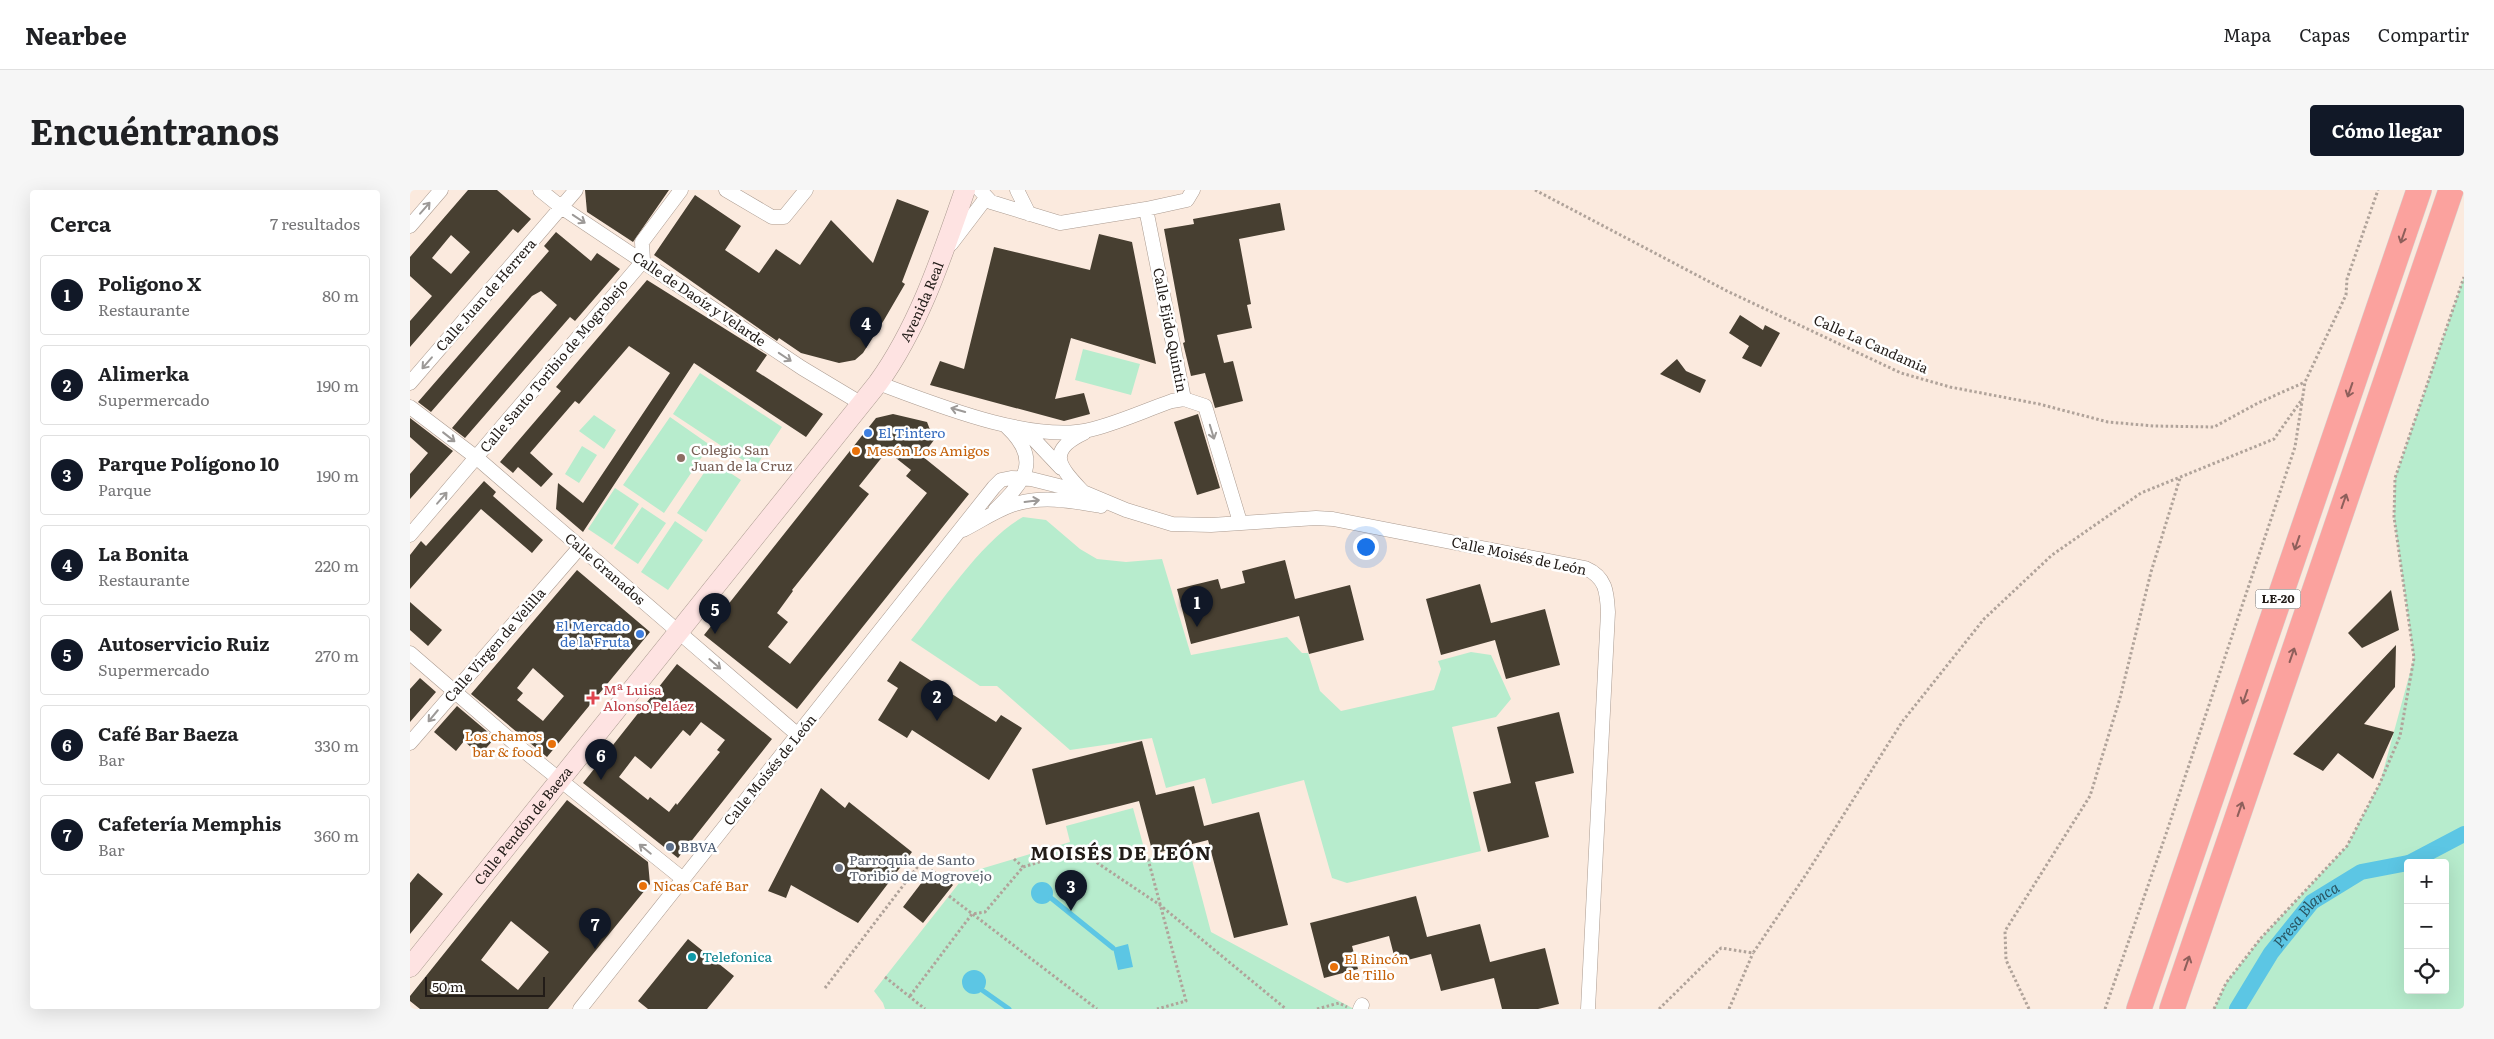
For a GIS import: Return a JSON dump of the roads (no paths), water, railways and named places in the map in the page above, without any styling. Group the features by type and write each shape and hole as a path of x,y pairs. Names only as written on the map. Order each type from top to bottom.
{"highway":[{"name":"LE-20","path":"2139,1009 2419,190"},
{"name":"LE-20","path":"2172,1009 2451,190"}],"main road":[{"name":"Avenida Real","path":"862,404 894,360 942,256 965,190"},
{"name":"Calle Pendón de Baeza","path":"410,966 862,404"}],"street":[{"path":"410,226 441,190"},
{"name":"Calle de Daoíz y Velarde","path":"540,190 561,207 802,368 862,404"},
{"name":"Calle Juan de Herrera","path":"410,383 576,190"},
{"path":"643,262 642,242 681,190"},
{"path":"726,190 772,217 784,217 806,190"},
{"path":"1017,190 1029,214"},
{"path":"942,256 983,194 1029,214 1060,223 1146,209 1187,200 1193,190"},
{"name":"Calle Ejido Quintin","path":"1146,209 1184,399 1204,406 1240,522"},
{"name":"Calle Santo Toribio de Mogrobejo","path":"410,535 643,262"},
{"path":"878,383 926,401 1026,431 1091,430"},
{"path":"1061,468 1062,447 1069,440 1091,430 1172,401 1184,399"},
{"name":"Calle Granados","path":"410,407 477,458 798,735"},
{"path":"1004,424 1021,440 1026,450 1027,460 1023,477"},
{"name":"Calle Moisés de León","path":"1026,431 1083,492"},
{"name":"Calle Moisés de León","path":"580,1009 960,532 978,506 1001,480 1023,477 1083,492 1126,510 1172,524 1332,519 1585,568 1601,578 1607,593 1608,612 1588,1009"},
{"name":"Calle Moisés de León","path":"987,517 1004,501 1023,477"},
{"name":"Calle Moisés de León","path":"960,532 1012,505 1046,499 1126,510"},
{"name":"Calle Virgen de Velilla","path":"410,743 580,547"},
{"path":"410,653 559,780 683,879"}],"water":[{"path":"1038,882 1046,882 1053,889 1053,897 1046,904 1038,904 1031,897 1031,889"},
{"path":"1128,944 1133,967 1118,970 1113,948"},
{"path":"974,970 983,973 986,982 983,991 974,994 965,991 962,982 965,973"}],"waterway":[{"name":"Presa Blanca","path":"2417,859 2464,834"},
{"name":"Presa Blanca","path":"2237,1009 2271,953 2312,902 2361,872 2404,864"},
{"path":"1051,898 1113,948"},
{"path":"982,990 1009,1009"}],"place":[{"name":"La Bonita","path":"866,348"},
{"name":"El Tintero","path":"868,433"},
{"name":"Mesón Los Amigos","path":"856,451"},
{"name":"Colegio San Juan de la Cruz","path":"681,458"},
{"name":"Poligono X","path":"1197,627"},
{"name":"El Mercado de la Fruta","path":"640,634"},
{"name":"Autoservicio Ruiz","path":"715,634"},
{"name":"Mª Luisa Alonso Peláez","path":"593,698"},
{"name":"Alimerka","path":"937,721"},
{"name":"Los chamos bar & food","path":"552,744"},
{"name":"Café Bar Baeza","path":"601,780"},
{"name":"BBVA","path":"670,847"},
{"name":"Parroquia de Santo Toribio de Mogrovejo","path":"839,868"},
{"name":"Nicas Café Bar","path":"643,886"},
{"name":"Parque Polígono 10","path":"1071,911"},
{"name":"Cafetería Memphis","path":"595,949"},
{"name":"Telefonica","path":"692,957"},
{"name":"El Rincón de Tillo","path":"1334,967"}],"district":[{"name":"MOISÉS DE LEÓN","path":"1121,853"}]}
